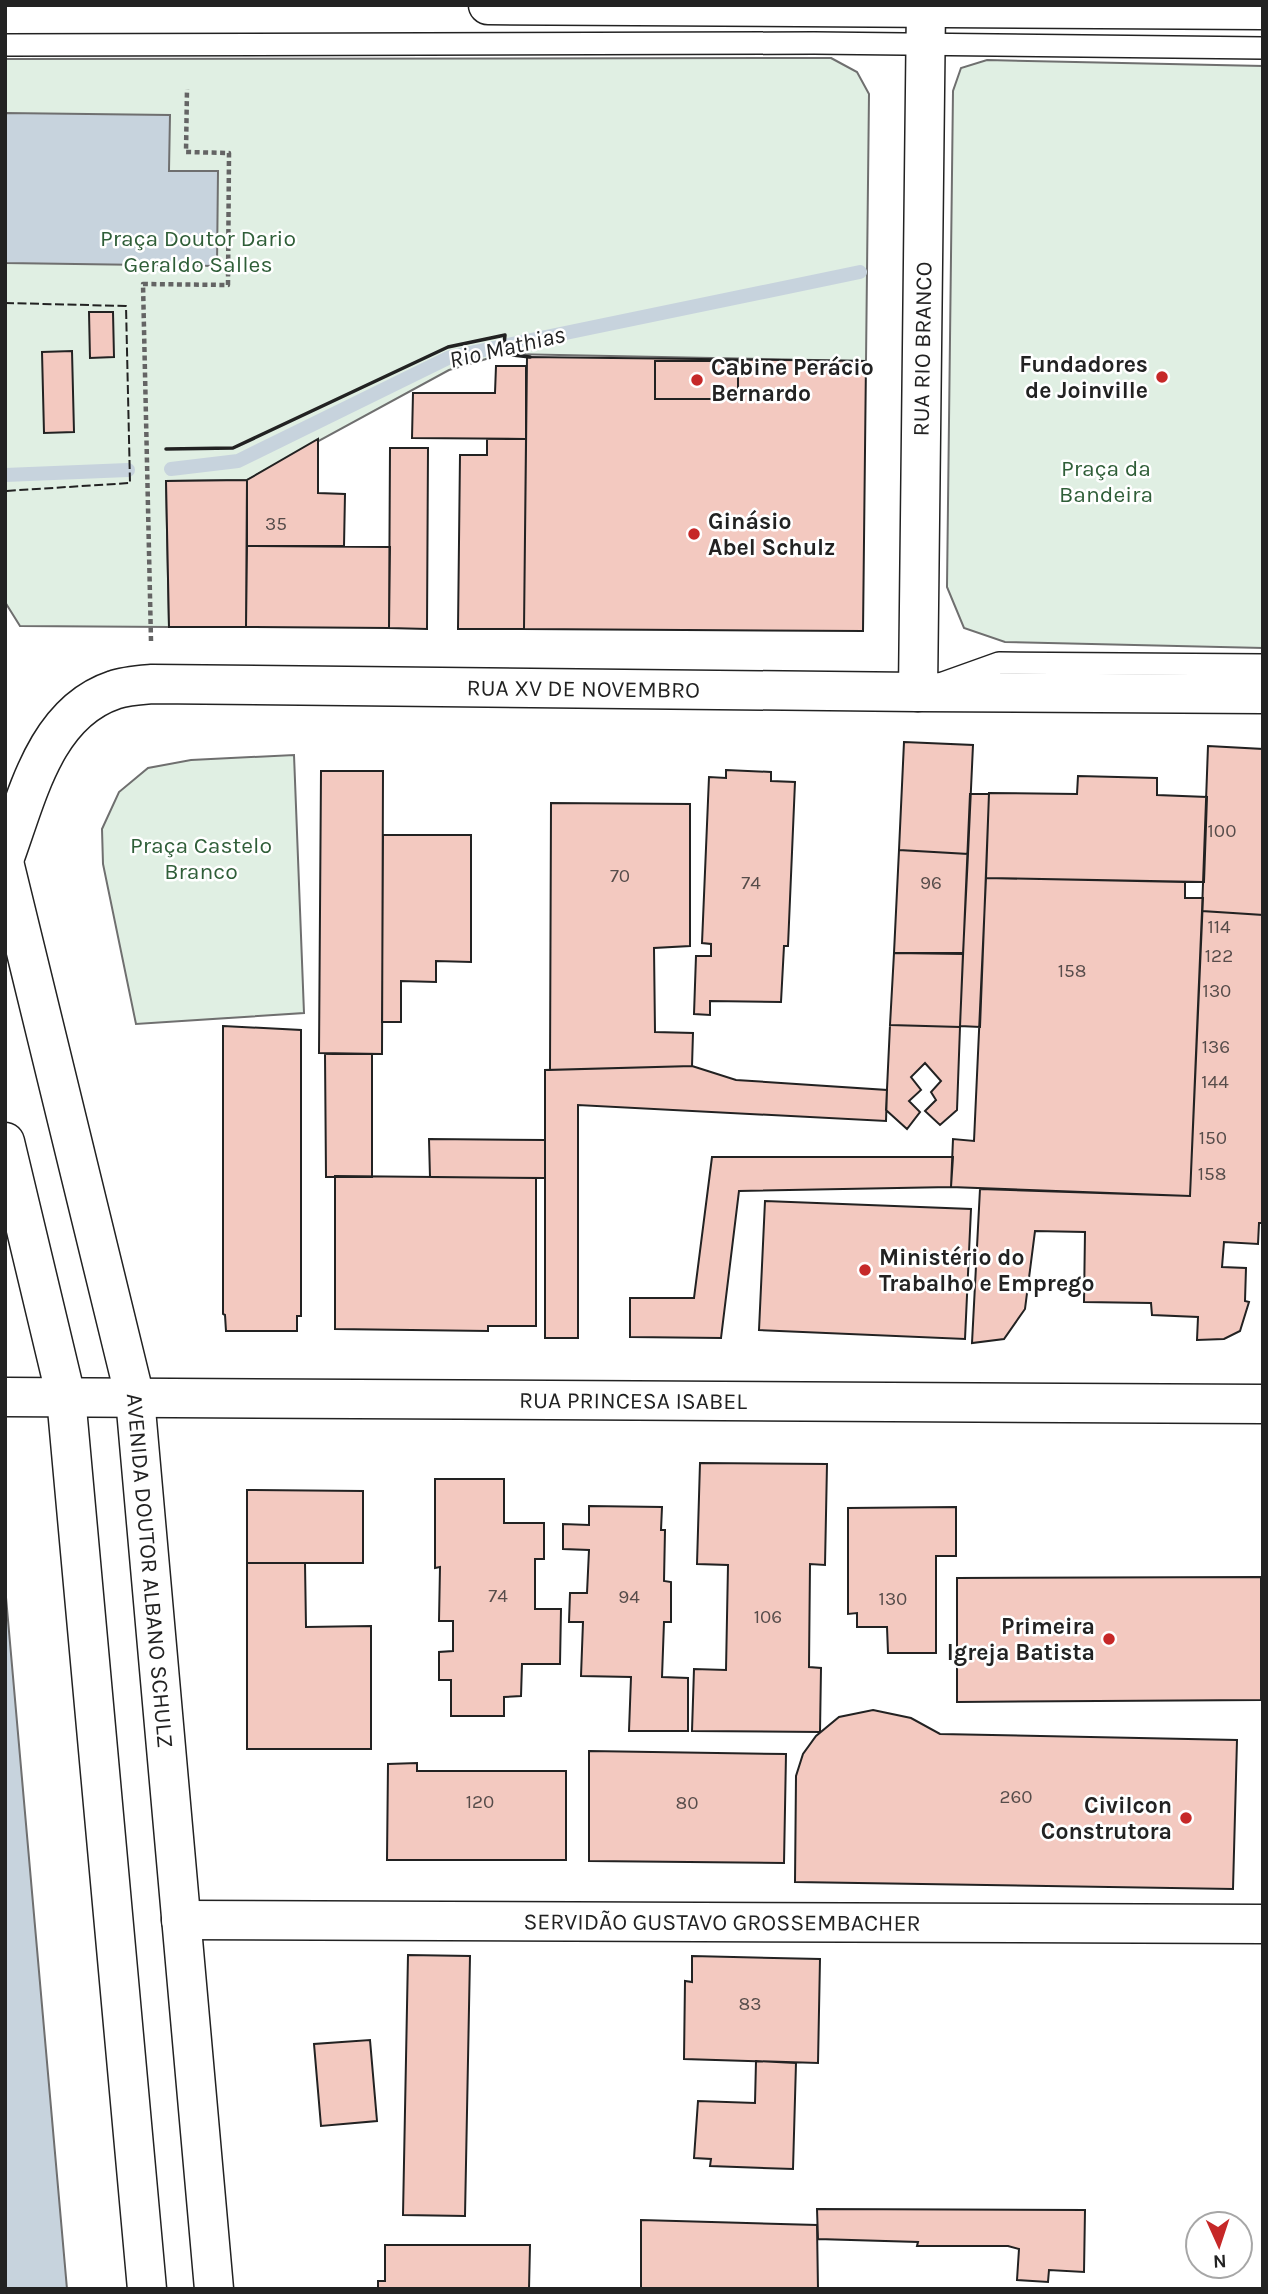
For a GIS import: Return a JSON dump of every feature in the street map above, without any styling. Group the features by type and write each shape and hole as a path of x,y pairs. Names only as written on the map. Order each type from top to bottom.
{"main road":[{"path":"488,5 926,19 1263,10"},
{"name":"RUA RIO BRANCO","path":"918,692 926,19"},
{"name":"RUA XV DE NOVEMBRO","path":"5,857 36,772 57,733 85,706 114,690 152,684 1263,694"},
{"name":"AVENIDA DOUTOR ALBANO SCHULZ","path":"5,866 135,1398 214,2289"},
{"path":"5,1142 66,1397 147,2289"},
{"name":"RUA PRINCESA ISABEL","path":"16,1397 1263,1404"},
{"name":"SERVIDÃO GUSTAVO GROSSEMBACHER","path":"181,1920 1263,1924"}],"lane":[{"path":"5,44 926,19 1263,48"},
{"path":"918,692 999,663 1263,665"}],"path":[{"path":"152,684 143,284 228,285 229,153 186,152 187,89"}],"green space":[{"name":"Praça Doutor Dario Geraldo Salles","path":"831,58 857,72 869,94 866,361 503,354 449,370 247,480 166,481 169,627 20,626 5,602 5,59"},
{"name":"Praça da Bandeira","path":"987,60 1263,66 1263,648 1005,642 964,628 947,587 953,91 961,68"},
{"name":"Praça Castelo Branco","path":"294,755 304,1013 136,1024 103,864 102,829 119,792 148,768 191,760"}],"shaded area":[{"path":"5,113 170,115 169,171 218,171 217,266 5,263"},
{"path":"5,1586 67,2289 5,2289"}],"building":[{"path":"89,312 113,312 114,357 90,358"},
{"path":"72,351 74,432 44,433 42,352"},
{"name":"Ginásio Abel Schulz","path":"527,357 866,361 863,631 524,629","holes":["655,361 738,361 738,399 655,399"]},
{"name":"Cabine Perácio Bernardo","path":"655,361 738,361 738,399 655,399"},
{"path":"496,366 526,366 526,439 412,438 413,393 495,393"},
{"path":"318,439 318,493 345,494 344,546 247,546 247,480"},
{"path":"487,439 526,439 524,629 458,629 460,455 487,455"},
{"path":"390,448 428,448 427,629 389,628"},
{"path":"247,480 246,627 169,627 166,481"},
{"path":"247,546 390,547 389,628 246,627"},
{"path":"904,742 973,745 968,854 899,850"},
{"path":"1208,746 1263,749 1263,915 1202,911"},
{"path":"726,770 771,772 771,781 795,782 788,946 784,946 781,1002 710,1001 710,1015 694,1014 696,956 711,956 711,944 702,943 709,777 726,778"},
{"path":"321,771 383,771 382,1054 319,1053"},
{"path":"1078,776 1157,778 1157,795 1207,797 1204,882 986,878 989,793 1077,794"},
{"path":"970,794 989,794 980,1027 960,1026"},
{"path":"551,803 690,804 690,946 654,948 655,1032 693,1033 692,1066 550,1070"},
{"path":"383,835 471,835 471,962 436,961 436,982 401,981 401,1022 382,1022"},
{"path":"899,850 968,854 963,954 894,953"},
{"path":"986,878 1185,882 1185,898 1203,898 1190,1196 951,1187 953,1139 974,1141"},
{"path":"1202,911 1263,915 1263,1223 1259,1223 1258,1244 1224,1242 1222,1267 1246,1268 1245,1301 1249,1302 1240,1331 1224,1339 1197,1340 1198,1317 1152,1315 1151,1303 1084,1302 1085,1232 1035,1231 1025,1309 1004,1339 972,1343 980,1189 1190,1196"},
{"path":"894,953 963,953 960,1027 890,1025"},
{"path":"890,1025 960,1027 957,1110 940,1125 925,1111 936,1100 931,1092 941,1081 925,1063 911,1077 921,1090 909,1101 920,1112 907,1129 886,1110"},
{"path":"223,1026 301,1030 301,1316 297,1316 297,1331 226,1331 223,1314"},
{"path":"325,1054 372,1054 372,1177 326,1177"},
{"path":"692,1066 736,1080 887,1090 886,1121 578,1105 578,1338 545,1338 545,1070"},
{"path":"429,1139 545,1140 545,1178 430,1177"},
{"path":"712,1157 953,1157 951,1187 739,1191 721,1338 630,1337 630,1298 694,1298"},
{"path":"335,1176 536,1178 536,1326 488,1326 488,1331 335,1329"},
{"name":"Ministério do Trabalho e Emprego","path":"765,1201 971,1209 965,1339 759,1330"},
{"path":"700,1463 827,1464 825,1565 810,1564 809,1667 821,1668 820,1732 692,1731 694,1669 726,1670 728,1565 697,1564"},
{"path":"435,1479 504,1479 504,1523 544,1523 544,1559 535,1559 535,1609 561,1609 560,1664 522,1664 521,1696 504,1697 504,1716 451,1716 451,1680 439,1680 439,1652 453,1651 453,1621 439,1621 440,1567 435,1568"},
{"path":"247,1490 363,1491 363,1563 247,1563"},
{"path":"589,1506 662,1507 661,1530 665,1530 664,1581 671,1582 671,1622 664,1622 662,1677 688,1678 688,1731 629,1731 631,1677 581,1676 583,1622 569,1622 570,1593 587,1593 589,1550 563,1549 563,1524 589,1525"},
{"path":"956,1507 956,1556 936,1556 936,1653 888,1653 887,1627 857,1627 857,1613 848,1614 848,1508"},
{"path":"247,1563 305,1563 306,1627 371,1626 371,1749 247,1749"},
{"name":"Primeira Igreja Batista","path":"1261,1577 1261,1700 957,1702 957,1578"},
{"path":"873,1710 911,1718 940,1734 1237,1740 1233,1889 795,1882 796,1776 803,1754 816,1736 839,1717"},
{"path":"589,1751 786,1754 784,1863 589,1861"},
{"path":"417,1763 417,1771 566,1771 566,1860 387,1860 388,1764"},
{"path":"408,1955 470,1956 465,2216 403,2215"},
{"path":"692,1956 820,1959 818,2063 684,2059 685,1981 692,1982"},
{"path":"370,2040 377,2121 321,2126 314,2044"},
{"path":"756,2061 796,2063 793,2169 710,2166 711,2159 694,2158 698,2101 755,2103"},
{"path":"817,2209 1085,2210 1084,2272 1049,2270 1048,2282 1017,2280 1019,2249 1008,2246 917,2246 918,2242 818,2239"},
{"path":"641,2220 817,2225 818,2289 641,2289"},
{"path":"385,2245 530,2245 529,2289 378,2289 378,2281 385,2281"}],"waterway":[{"name":"Rio Mathias","path":"171,469 238,461 450,357 860,272"},
{"name":"Rio Mathias","path":"5,475 128,470"}],"fence":[{"path":"5,303 126,306 130,483 5,491"}],"wall":[{"path":"166,449 233,448 448,347 505,335 503,354 530,357"}],"place":[{"name":"Fundadores de Joinville","path":"1162,377"},
{"name":"Cabine Perácio Bernardo","path":"697,380"},
{"name":"Ginásio Abel Schulz","path":"694,534"},
{"name":"Ministério do Trabalho e Emprego","path":"865,1270"},
{"name":"Primeira Igreja Batista","path":"1109,1639"},
{"name":"Civilcon Construtora","path":"1186,1818"}]}
